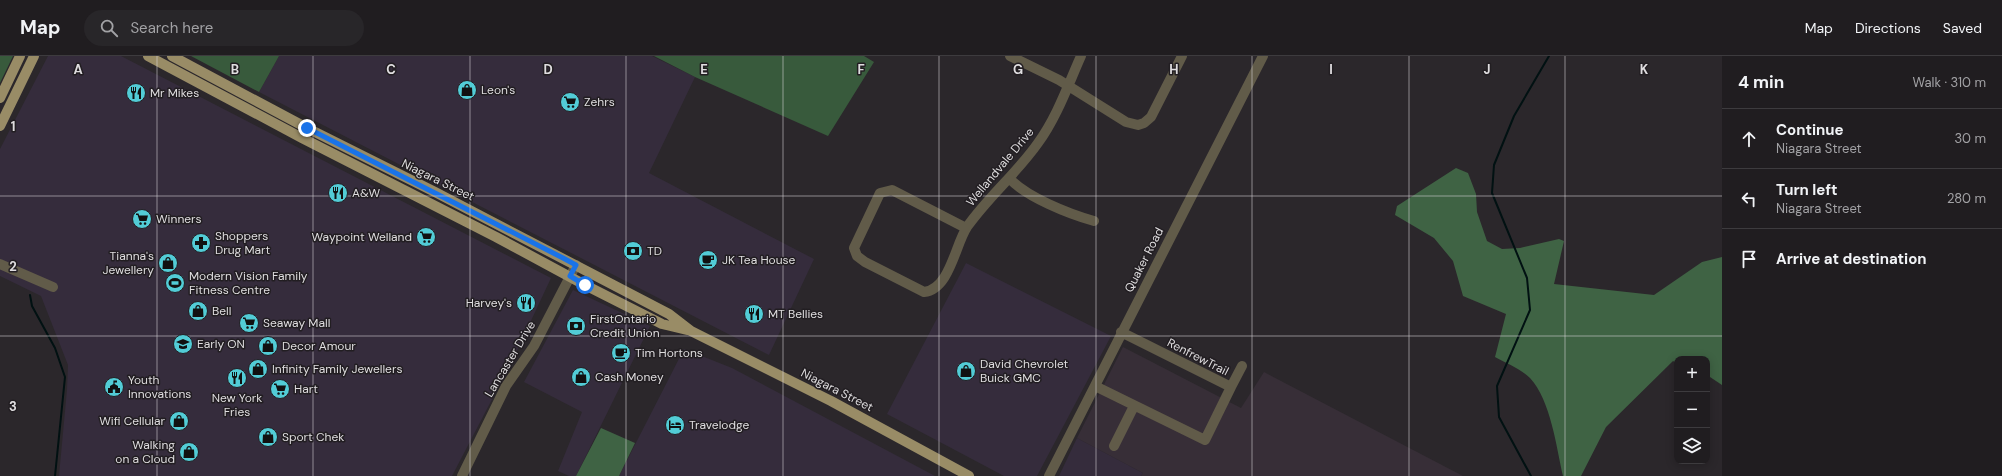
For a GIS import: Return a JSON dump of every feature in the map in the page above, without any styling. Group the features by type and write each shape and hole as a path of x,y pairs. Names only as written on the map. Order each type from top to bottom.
{"main road":[{"path":"0,98 20,56"},
{"path":"0,126 34,56"},
{"path":"22,81 37,56"},
{"name":"Niagara Street","path":"148,56 309,142 416,195 662,324 691,331"},
{"name":"Niagara Street","path":"172,56 314,132 669,314 691,331 831,401 969,476"}],"street":[{"path":"1010,56 1068,86 1120,119 1132,124 1141,124 1151,117 1182,56"},
{"name":"Wellandvale Drive","path":"966,228 892,190 880,193 854,248 856,256 865,262 924,292 932,291 939,285 960,246 966,228 1044,135 1068,86 1080,56"},
{"name":"Quaker Road","path":"1049,476 1121,332 1263,56"},
{"path":"1009,178 1016,185 1065,212 1094,220"},
{"path":"0,264 53,287"},
{"name":"Lancaster Drive","path":"462,476 506,386 534,346 576,265"},
{"name":"RenfrewTrail","path":"1095,386 1204,440 1231,387 1121,332"},
{"path":"1231,387 1242,366"},
{"path":"1114,446 1134,406"}],"shaded area":[{"path":"48,56 121,56 551,278 513,359 452,476 59,476 68,365 41,296 0,276 0,149"},
{"path":"279,56 652,56 695,77 649,173 814,259 769,355 259,92"},
{"path":"966,263 1111,336 1037,476 1004,476 887,414"},
{"path":"573,290 650,326 576,476 569,476 558,471 582,412 524,382"},
{"path":"1123,347 1241,408 1264,372 1463,476 1141,476 1143,473 1077,438"},
{"path":"684,349 732,368 935,476 619,476"},
{"path":"1077,438 1143,473 1141,476 1059,476"}],"green space":[{"path":"0,56 13,56 0,83"},
{"path":"191,56 279,56 259,92"},
{"path":"654,56 864,56 874,62 828,136 695,77"},
{"path":"1456,168 1468,173 1476,194 1477,212 1487,241 1502,249 1520,248 1559,239 1564,241 1554,284 1654,295 1702,262 1722,257 1722,385 1710,377 1710,356 1674,356 1674,362 1606,427 1581,476 1563,476 1552,424 1543,399 1537,388 1530,378 1522,372 1495,357 1506,314 1463,296 1453,261 1434,238 1395,215 1397,206"},
{"path":"601,428 635,443 619,476 576,476"}],"waterway":[{"path":"1531,476 1499,417 1497,386 1530,310 1527,278 1492,193 1494,165 1514,116 1549,56"},
{"path":"30,295 32,306 55,348 65,377 55,476"}],"place":[{"name":"Leon's","path":"467,90"},
{"name":"Mr Mikes","path":"136,93"},
{"name":"Zehrs","path":"570,102"},
{"name":"A&W","path":"338,193"},
{"name":"Winners","path":"142,219"},
{"name":"Waypoint Welland","path":"426,237"},
{"name":"Shoppers Drug Mart","path":"201,243"},
{"name":"TD","path":"633,251"},
{"name":"JK Tea House","path":"708,260"},
{"name":"Tianna's Jewellery","path":"168,263"},
{"name":"Modern Vision Family Fitness Centre","path":"175,283"},
{"name":"Harvey's","path":"526,303"},
{"name":"Bell","path":"198,311"},
{"name":"MT Bellies","path":"754,314"},
{"name":"Seaway Mall","path":"249,323"},
{"name":"FirstOntario Credit Union","path":"576,326"},
{"name":"Early ON","path":"183,344"},
{"name":"Decor Amour","path":"268,346"},
{"name":"Tim Hortons","path":"621,353"},
{"name":"Infinity Family Jewellers","path":"258,369"},
{"name":"David Chevrolet Buick GMC","path":"966,371"},
{"name":"Cash Money","path":"581,377"},
{"name":"New York Fries","path":"237,378"},
{"name":"Youth Innovations","path":"114,387"},
{"name":"Hart","path":"280,389"},
{"name":"Wifi Cellular","path":"179,421"},
{"name":"Travelodge","path":"675,425"},
{"name":"Sport Chek","path":"268,437"},
{"name":"Walking on a Cloud","path":"189,452"}],"route":[{"path":"307,128 576,265 570,276 585,285"}]}
